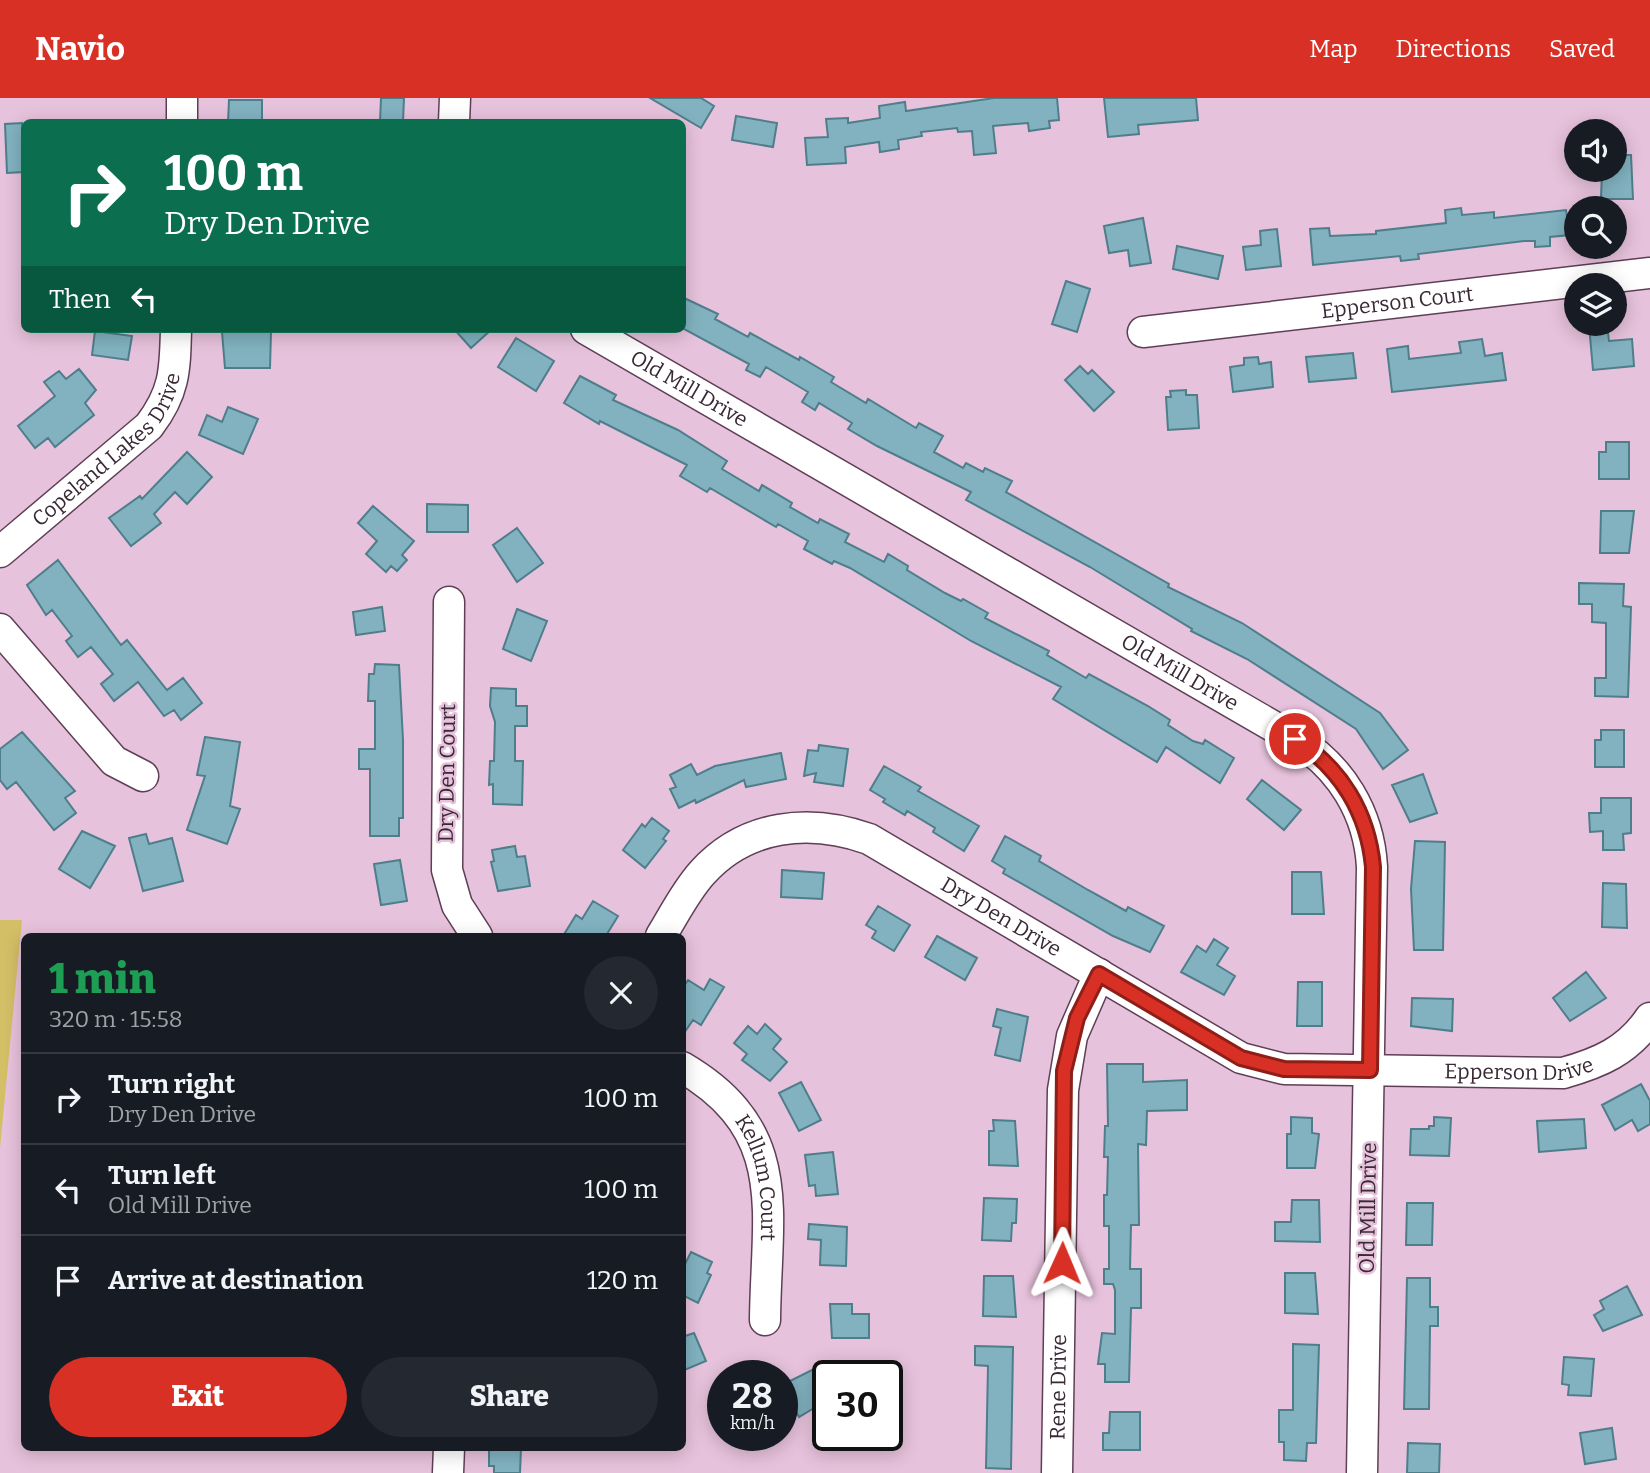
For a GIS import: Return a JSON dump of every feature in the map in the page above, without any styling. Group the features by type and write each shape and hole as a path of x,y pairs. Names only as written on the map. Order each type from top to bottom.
{"street":[{"path":"182,98 182,119"},
{"path":"454,119 455,98"},
{"name":"Epperson Court","path":"1143,332 1650,273"},
{"name":"Copeland Lakes Drive","path":"0,552 149,426 166,404 175,374 176,333"},
{"name":"Old Mill Drive","path":"593,333 1295,739 1324,761 1356,805 1367,831 1372,858 1363,1473"},
{"name":"Dry Den Court","path":"449,602 447,870 457,905 475,933"},
{"path":"0,629 114,761 143,776"},
{"name":"Dry Den Drive","path":"663,933 697,879 731,849 781,828 826,827 869,839 1241,1058 1284,1069 1370,1070"},
{"name":"Rene Drive","path":"1057,1473 1063,1090 1072,1036 1099,974"},
{"name":"Epperson Drive","path":"1370,1070 1563,1073 1590,1067 1615,1054 1650,1018"},
{"name":"Kellum Court","path":"686,1069 716,1088 736,1108 752,1132 762,1158 766,1186 765,1320"},
{"path":"448,1473 449,1451"}],"shaded area":[{"path":"0,920 22,920 0,1148"}],"building":[{"path":"381,98 404,98 403,119 380,119"},
{"path":"650,98 701,98 714,106 701,128"},
{"path":"994,98 1057,98 1059,120 1049,121 1050,128 1029,131 1028,123 993,126 996,153 974,155 972,131 958,132 957,128 921,132 922,136 898,140 899,149 880,152 879,142 845,147 846,163 807,165 805,138 828,137 826,119 848,118 848,123 880,118 879,106 905,102 906,111"},
{"path":"1104,98 1196,98 1198,120 1138,125 1139,134 1108,137"},
{"path":"229,100 262,100 262,119 228,119"},
{"path":"736,116 777,123 773,147 732,140"},
{"path":"21,123 21,172 7,173 5,124"},
{"path":"1627,155 1631,155 1633,199 1627,199 1627,196 1601,196 1602,182 1627,182"},
{"path":"1461,208 1462,215 1494,212 1494,218 1564,210 1564,236 1550,237 1550,246 1535,247 1535,241 1524,241 1418,254 1419,259 1401,261 1400,256 1313,265 1310,229 1329,228 1330,236 1376,234 1376,231 1446,223 1445,210"},
{"path":"1143,218 1151,263 1130,266 1128,250 1109,253 1104,226"},
{"path":"1277,229 1281,266 1246,270 1243,247 1261,245 1260,231"},
{"path":"1177,246 1223,256 1218,279 1173,269"},
{"path":"1066,281 1090,289 1077,332 1052,324"},
{"path":"686,299 718,314 715,319 748,337 750,333 799,360 800,357 834,377 831,382 866,403 868,399 916,428 919,423 943,436 934,452 963,468 966,463 983,472 985,468 1012,481 1006,492 1169,584 1168,587 1242,623 1380,713 1408,750 1383,769 1356,729 1247,659 1191,631 1192,629 1090,567 966,500 971,492 877,446 848,429 852,423 819,403 815,410 802,402 808,392 766,367 760,377 746,370 749,364 686,330"},
{"path":"95,333 132,336 128,360 92,355"},
{"path":"222,333 271,333 270,368 225,368"},
{"path":"458,333 488,333 471,348"},
{"path":"1590,336 1608,336 1609,341 1632,339 1634,366 1593,370"},
{"path":"516,338 554,361 536,391 498,367"},
{"path":"1482,339 1485,356 1502,353 1506,380 1392,392 1387,349 1408,346 1409,359 1461,353 1459,342"},
{"path":"1353,353 1356,378 1309,382 1306,357"},
{"path":"1258,357 1259,364 1271,362 1273,387 1233,392 1230,367 1244,365 1244,358"},
{"path":"1080,366 1088,374 1092,370 1114,392 1094,411 1065,380"},
{"path":"79,369 96,390 85,403 94,415 55,447 48,438 35,448 18,426 55,396 44,382 59,371 66,379"},
{"path":"580,376 616,395 613,400 678,430 727,461 722,469 759,491 762,485 792,503 790,507 818,523 820,519 849,534 845,542 884,562 888,554 908,566 907,570 945,593 961,601 963,599 988,613 985,618 1049,651 1047,655 1086,678 1089,674 1170,720 1168,725 1193,741 1203,744 1205,740 1234,758 1220,783 1166,747 1157,762 1053,699 1061,687 971,641 850,568 834,561 832,564 804,549 808,541 778,524 776,527 710,488 707,492 680,476 687,465 600,421 599,424 564,403"},
{"path":"1186,390 1186,395 1197,395 1199,428 1168,430 1166,397 1171,397 1170,391"},
{"path":"228,407 258,419 243,454 199,435 207,415 222,422"},
{"path":"1606,442 1629,442 1629,479 1599,479 1599,452 1606,452"},
{"path":"187,452 212,477 187,504 175,492 154,514 161,523 131,546 109,518 140,496 142,499"},
{"path":"427,504 468,505 468,532 427,532"},
{"path":"373,506 414,541 402,555 407,560 397,571 391,566 386,572 366,554 377,541 358,523"},
{"path":"1601,511 1634,511 1629,553 1600,553"},
{"path":"517,528 543,563 517,582 493,545"},
{"path":"58,560 121,645 127,640 167,690 183,678 202,703 181,720 174,710 164,716 138,682 114,701 101,684 113,674 91,647 78,657 66,641 72,636 52,610 46,615 27,585"},
{"path":"1579,583 1624,584 1623,606 1631,607 1628,697 1595,696 1595,678 1606,678 1606,623 1592,622 1592,604 1579,604"},
{"path":"382,607 385,631 356,635 353,612"},
{"path":"517,609 547,621 531,661 503,649"},
{"path":"375,664 399,665 403,818 399,818 399,836 370,836 370,769 359,769 359,749 375,749 375,701 368,701 369,674 374,674"},
{"path":"491,688 516,689 516,706 527,706 527,726 515,726 515,761 523,761 522,805 493,804 493,784 489,785 490,761 494,761 495,722 490,706"},
{"path":"1601,730 1624,730 1624,767 1595,767 1595,740 1601,740"},
{"path":"22,732 75,791 65,798 76,813 54,830 16,782 7,789 0,780 0,749"},
{"path":"205,737 240,742 230,806 240,809 227,844 187,830 205,776 197,775"},
{"path":"819,745 848,749 843,786 814,782 816,773 804,776 808,750 818,751"},
{"path":"781,753 786,779 746,787 744,780 696,803 695,800 679,808 670,789 676,787 670,775 691,764 697,775 715,766"},
{"path":"884,766 921,787 918,791 979,826 964,851 933,832 935,828 907,811 905,815 883,802 885,799 870,790"},
{"path":"1423,774 1437,813 1410,822 1392,785"},
{"path":"1262,780 1301,810 1284,830 1247,799"},
{"path":"1601,798 1631,798 1631,833 1623,834 1624,850 1603,850 1603,831 1590,832 1589,813 1601,813"},
{"path":"652,818 669,831 663,839 666,841 645,868 623,850 642,824 645,827"},
{"path":"82,831 115,846 90,888 59,869"},
{"path":"146,834 149,844 172,838 183,881 143,891 129,838"},
{"path":"1005,836 1041,856 1039,861 1088,890 1126,911 1128,907 1164,926 1150,952 1113,936 1003,873 1005,869 992,861"},
{"path":"1415,841 1445,842 1443,950 1414,950 1411,889"},
{"path":"515,846 517,857 525,856 530,886 498,891 491,862 494,861 492,850"},
{"path":"400,860 407,901 381,905 374,864"},
{"path":"782,870 824,873 822,899 781,897"},
{"path":"1292,872 1321,872 1324,914 1292,914"},
{"path":"1603,883 1626,884 1627,928 1602,927"},
{"path":"593,901 618,916 608,933 565,933 576,915 582,919"},
{"path":"878,906 910,925 894,951 872,938 876,931 866,925"},
{"path":"937,936 977,958 965,980 925,957"},
{"path":"1214,939 1228,948 1217,965 1235,976 1224,995 1181,972 1197,946 1206,952"},
{"path":"1586,972 1606,998 1570,1021 1553,998"},
{"path":"710,979 724,987 701,1025 693,1020 686,1030 686,983 688,980 704,990"},
{"path":"1298,982 1322,982 1322,1026 1297,1026"},
{"path":"1412,998 1453,999 1452,1031 1411,1026"},
{"path":"997,1009 1028,1017 1020,1061 995,1055 1001,1028 993,1026"},
{"path":"765,1024 781,1039 773,1049 787,1062 770,1081 742,1060 747,1054 734,1043 748,1026 757,1034"},
{"path":"1107,1064 1143,1064 1143,1082 1187,1080 1187,1110 1147,1111 1146,1145 1138,1144 1139,1225 1131,1225 1130,1269 1141,1269 1141,1308 1131,1308 1129,1382 1105,1382 1105,1364 1098,1364 1102,1333 1115,1334 1115,1290 1113,1284 1104,1284 1104,1269 1109,1269 1109,1226 1104,1226 1108,1157 1104,1157 1105,1126 1108,1126"},
{"path":"801,1082 821,1120 799,1131 779,1093"},
{"path":"1641,1084 1650,1101 1650,1124 1638,1131 1632,1120 1615,1130 1602,1105"},
{"path":"1291,1117 1312,1118 1312,1133 1319,1134 1315,1168 1287,1168 1287,1134 1291,1134"},
{"path":"1434,1117 1451,1118 1449,1156 1410,1155 1411,1129 1429,1129 1429,1126 1434,1126"},
{"path":"1584,1119 1586,1148 1539,1152 1537,1121"},
{"path":"993,1120 1015,1121 1018,1166 989,1165 989,1131 994,1131"},
{"path":"833,1152 838,1194 816,1196 815,1185 809,1186 805,1155"},
{"path":"984,1198 1017,1199 1016,1223 1012,1223 1011,1241 982,1240"},
{"path":"1292,1200 1319,1200 1320,1242 1275,1241 1275,1222 1291,1222"},
{"path":"1407,1203 1433,1203 1432,1245 1406,1245"},
{"path":"809,1224 847,1227 846,1266 820,1265 821,1240 808,1239"},
{"path":"691,1252 712,1262 707,1273 711,1275 698,1303 686,1297 686,1262"},
{"path":"1285,1273 1315,1273 1318,1314 1285,1313"},
{"path":"984,1276 1013,1276 1016,1317 983,1316"},
{"path":"1407,1278 1430,1278 1430,1307 1438,1307 1438,1326 1430,1326 1429,1409 1404,1409"},
{"path":"1627,1286 1642,1315 1603,1331 1594,1315 1604,1309 1600,1301"},
{"path":"830,1304 852,1304 852,1314 869,1314 869,1338 832,1338"},
{"path":"694,1333 706,1361 686,1369 686,1336"},
{"path":"1293,1344 1319,1345 1316,1443 1307,1443 1306,1461 1284,1460 1284,1442 1279,1442 1279,1410 1293,1410"},
{"path":"975,1346 1013,1347 1011,1469 986,1468 988,1366 975,1365"},
{"path":"1564,1357 1594,1359 1591,1396 1568,1395 1569,1385 1562,1384"},
{"path":"812,1370 812,1409 799,1417 798,1415 798,1377"},
{"path":"1110,1412 1140,1412 1140,1450 1103,1450 1103,1433 1109,1433"},
{"path":"1612,1428 1616,1459 1585,1464 1580,1433"},
{"path":"1408,1443 1440,1444 1439,1473 1407,1473"},
{"path":"489,1451 521,1451 520,1473 494,1473 494,1466 489,1466"}],"route":[{"path":"1062,1263 1064,1071 1077,1018 1099,974 1241,1058 1284,1069 1370,1070 1373,867 1367,831 1342,781 1324,761 1295,739"}]}
